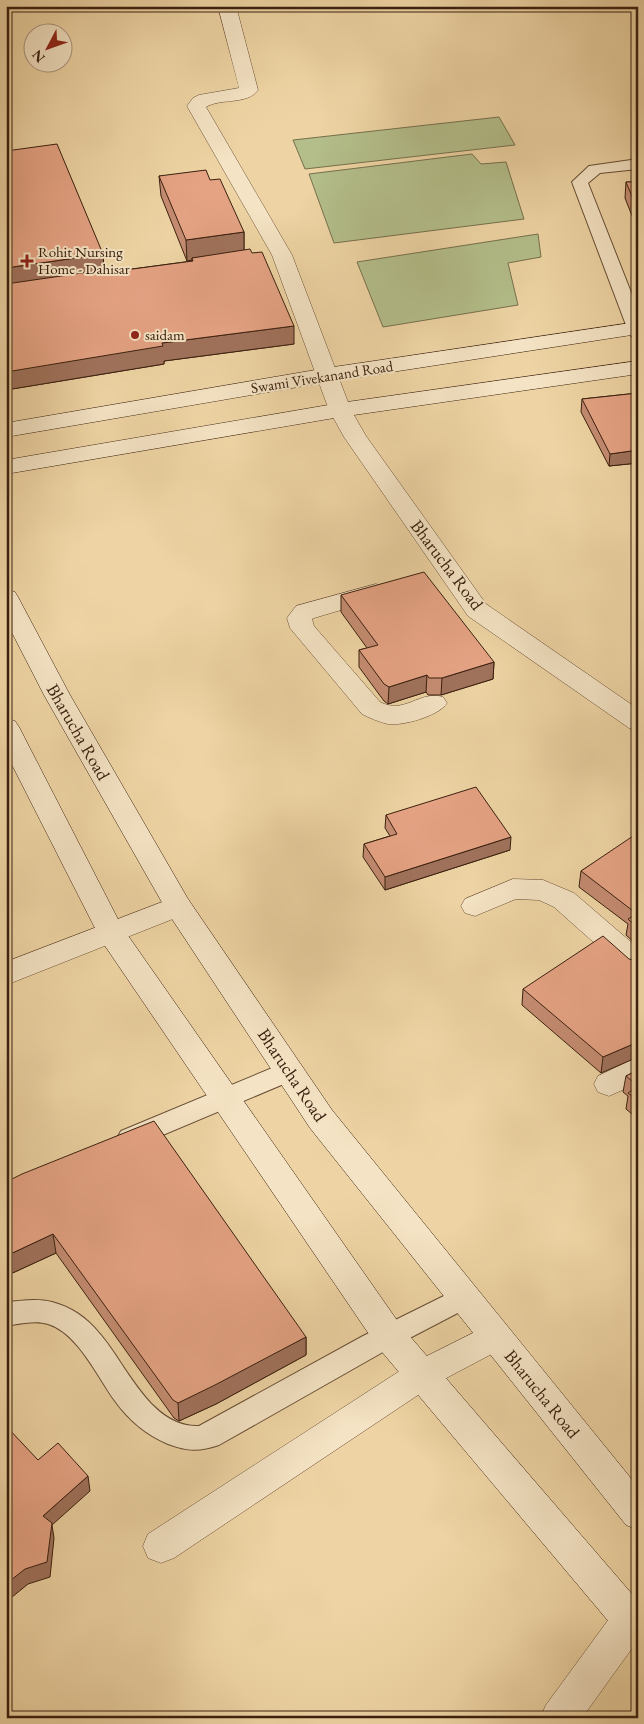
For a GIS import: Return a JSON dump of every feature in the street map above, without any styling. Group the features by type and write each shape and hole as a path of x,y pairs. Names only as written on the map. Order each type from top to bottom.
{"street":[{"name":"Bharucha Road","path":"227,6 249,90 243,94 205,99 198,102 196,106 272,256 327,375 340,410 439,575 477,610 638,722"},
{"name":"Swami Vivekanand Road","path":"6,430 327,375 637,330"},
{"name":"Swami Vivekanand Road","path":"6,467 340,410 638,367"},
{"path":"402,585 305,612 299,618 302,628 371,708 392,717 434,703"},
{"name":"Bharucha Road","path":"6,597 57,695 178,906 321,1119 638,1514"},
{"path":"6,727 111,933 389,1336 635,1619 559,1718"},
{"path":"475,906 514,889 543,890 564,900 638,965"},
{"path":"6,974 178,906"},
{"path":"609,1084 638,1069"},
{"path":"161,1546 421,1375 495,1336"}],"lane":[{"path":"637,330 580,182 595,169 638,164"},
{"path":"106,1148 289,1071"},
{"path":"6,1314 47,1312 68,1322 92,1344 124,1393 139,1411 161,1428 196,1440 209,1436 389,1336 464,1297"}],"green space":[{"path":"499,117 515,145 305,169 293,140"},
{"path":"472,154 481,164 506,162 524,219 334,243 309,174"},
{"path":"538,234 541,257 508,263 518,305 383,327 357,262"}],"building":[{"path":"57,144 103,254 6,268 6,151"},
{"path":"206,170 210,180 220,179 244,232 186,240 159,176"},
{"path":"626,182 638,182 638,211"},
{"path":"250,249 252,253 262,252 294,326 162,343 163,346 6,372 6,284 109,269 110,272 193,261 192,258"},
{"path":"638,393 638,450 610,454 582,399"},
{"path":"424,572 494,662 442,678 429,678 427,675 389,687 384,684 359,650 378,645 341,595"},
{"path":"476,787 511,837 385,877 364,844 397,834 386,815"},
{"path":"636,834 638,835 638,928 628,919 637,914 581,871"},
{"path":"603,936 629,959 638,961 638,1042 603,1057 523,989"},
{"path":"638,1070 638,1086 626,1076"},
{"path":"638,1086 638,1101 628,1093"},
{"path":"154,1121 306,1337 178,1403 173,1400 53,1234 6,1256 6,1182"},
{"path":"6,1426 38,1460 58,1443 88,1476 43,1516 52,1523 47,1562 25,1569 6,1584"}],"place":[{"name":"Rohit Nursing Home - Dahisar","path":"27,261"},
{"name":"saidam","path":"135,335"}]}
